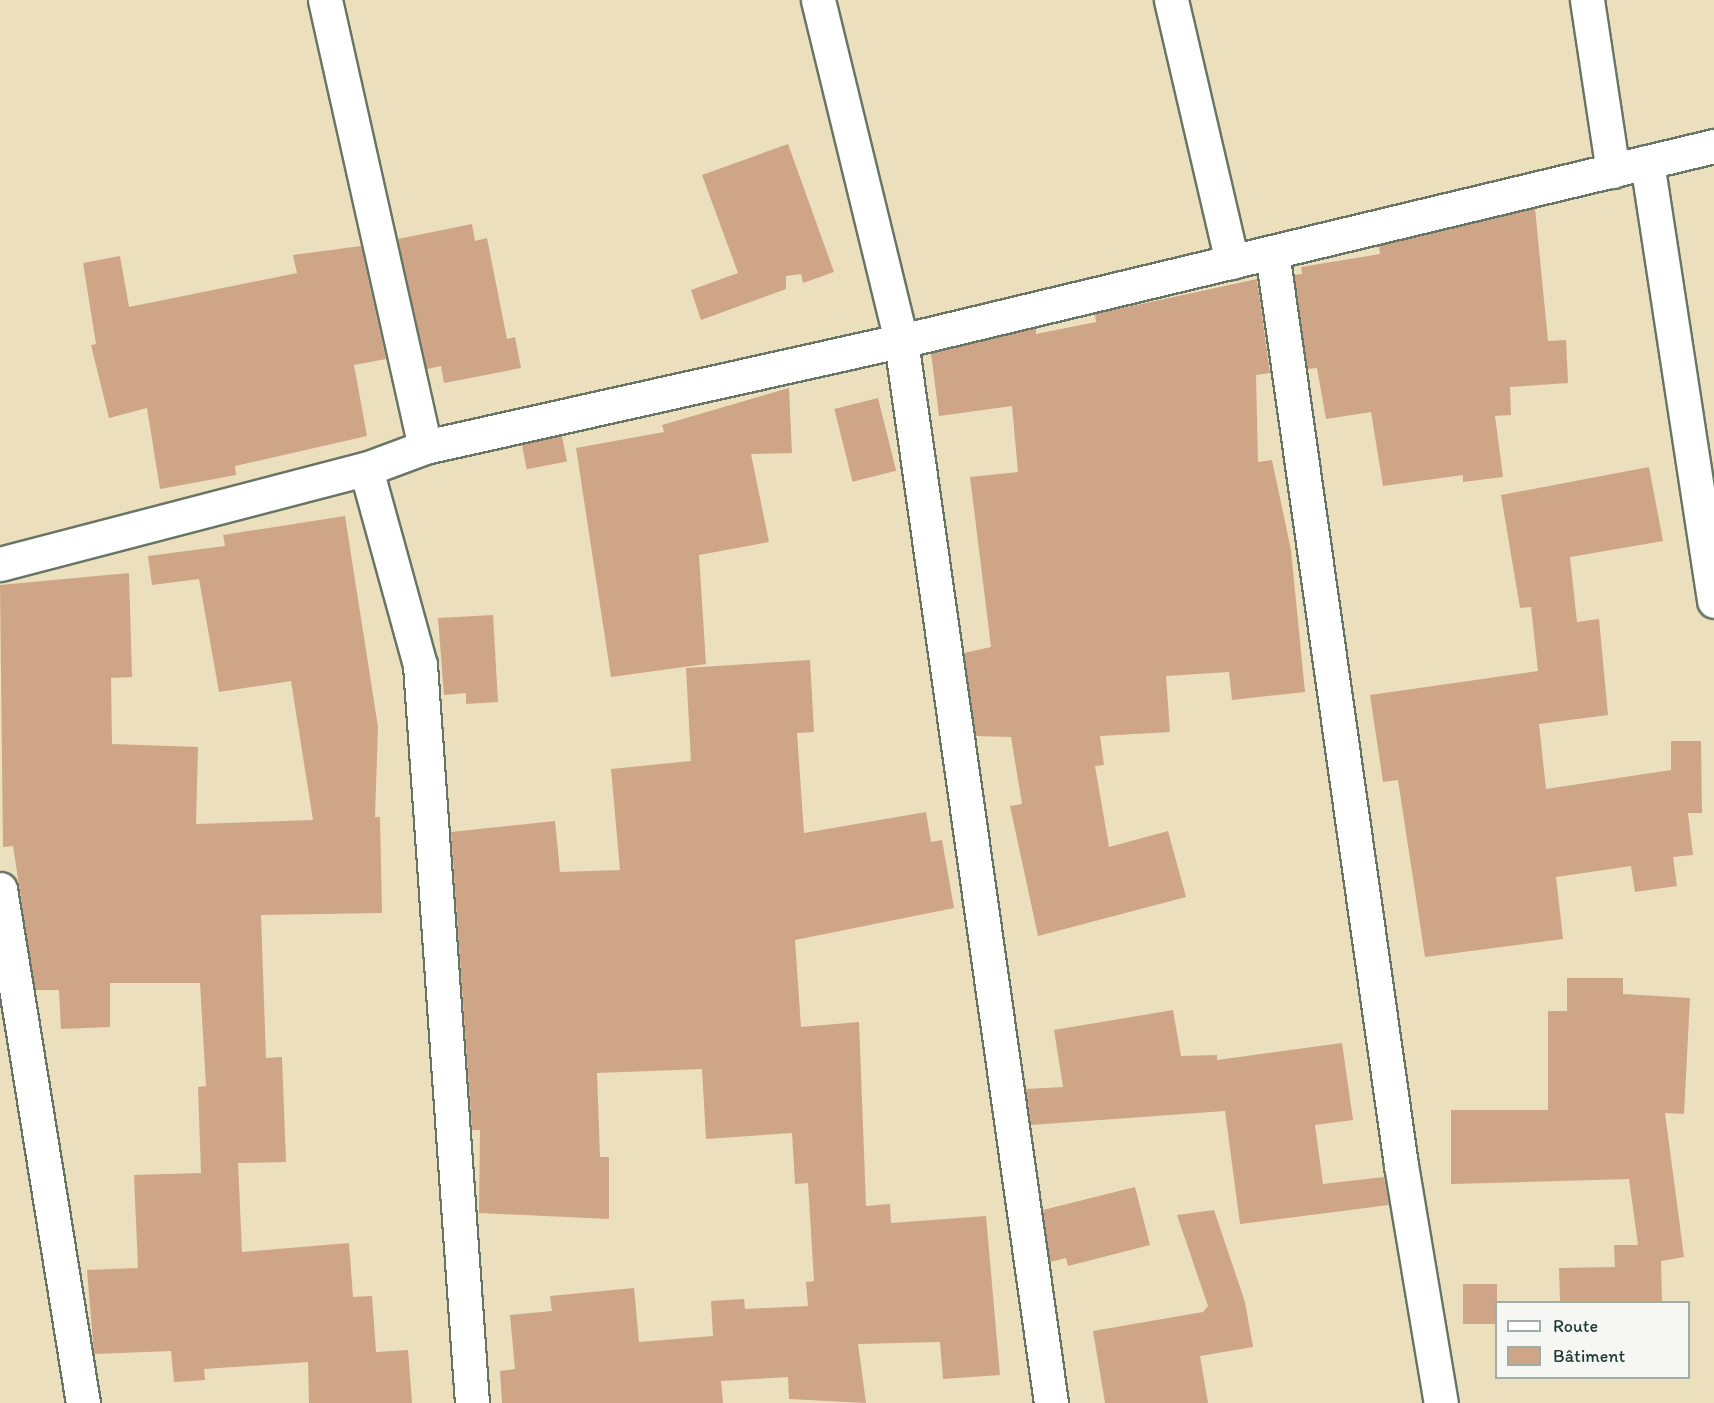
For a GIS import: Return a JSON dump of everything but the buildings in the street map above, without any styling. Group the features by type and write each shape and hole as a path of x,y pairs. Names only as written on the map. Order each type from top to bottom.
{"street":[{"path":"325,0 425,447"},
{"path":"818,0 901,340 1052,1403"},
{"path":"1171,0 1232,262"},
{"path":"1587,0 1613,171"},
{"path":"0,564 366,469 425,447 901,340 1714,146"},
{"path":"1647,162 1714,601"},
{"path":"1272,252 1400,1153 1441,1403"},
{"path":"366,469 420,665 472,1403"},
{"path":"0,889 83,1403"}]}
